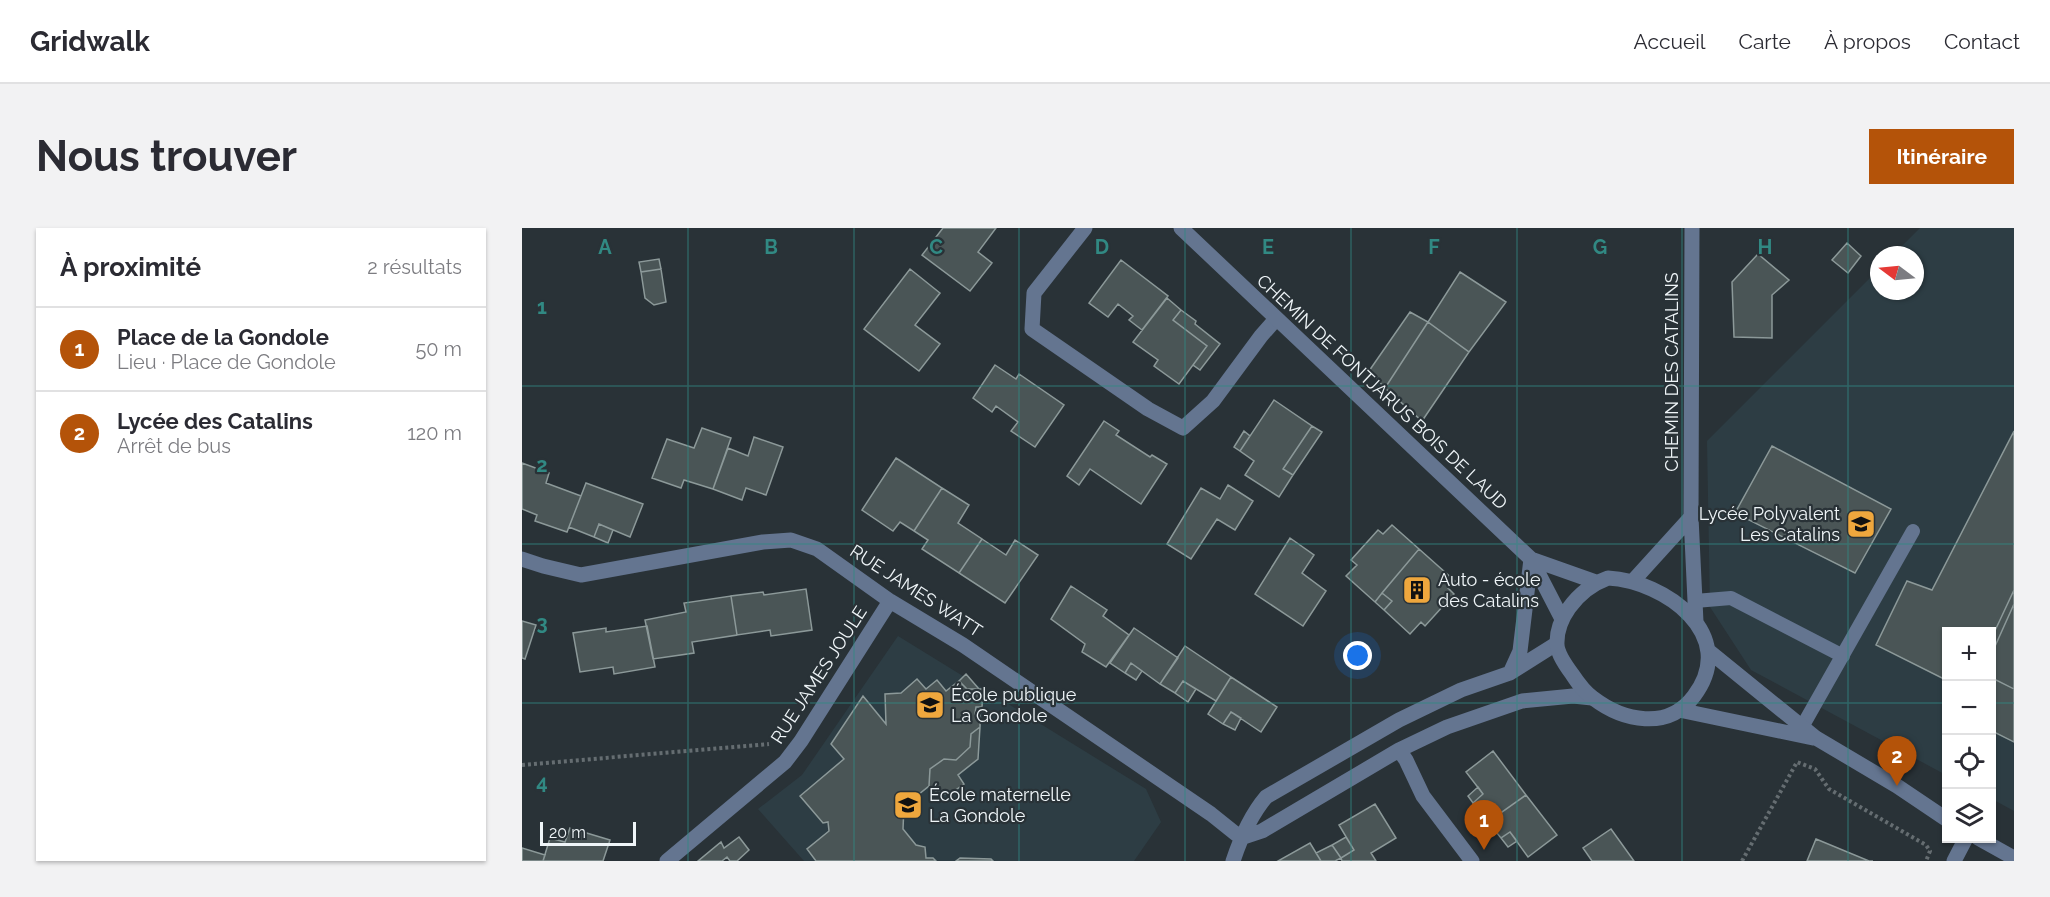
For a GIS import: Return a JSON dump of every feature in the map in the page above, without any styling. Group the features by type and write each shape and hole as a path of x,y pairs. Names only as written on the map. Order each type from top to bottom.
{"street":[{"path":"1085,228 1034,293 1032,329 1148,409 1183,428 1213,401 1276,319"},
{"name":"CHEMIN DE FONTJARUS BOIS DE LAUD","path":"1181,228 1531,559"},
{"name":"CHEMIN DES CATALINS","path":"1692,228 1691,517 1696,622"},
{"path":"1632,582 1691,517"},
{"name":"RUE JAMES WATT","path":"522,559 581,575 763,542 791,540 817,549 890,601 963,645 1211,814 1241,838"},
{"path":"1531,559 1596,582"},
{"path":"1531,559 1562,619"},
{"path":"1510,673 1520,651 1531,559"},
{"path":"1710,652 1701,687 1691,700 1662,719 1637,719 1616,712 1592,698 1566,666 1556,644 1562,619 1576,599 1596,582 1608,578 1645,586 1680,607 1696,622 1710,652 1802,728 1942,816"},
{"name":"RUE JAMES JOULE","path":"667,861 785,762 801,741 890,601"},
{"path":"1233,861 1253,812 1266,797 1399,720 1461,690 1510,673 1556,644"},
{"path":"1241,838 1262,831 1399,750 1447,727 1522,701 1573,696 1592,698"},
{"path":"1679,710 1816,738"},
{"path":"1399,750 1423,796 1472,861"},
{"path":"1954,861 1963,843"},
{"path":"1987,843 2014,858"}],"lane":[{"path":"1802,728 1913,531"},
{"path":"1695,601 1731,598 1843,656"}],"path":[{"path":"522,765 801,741"},
{"path":"1742,861 1797,762 1815,769 1829,789 1926,845 1930,851 1926,861"}],"shaded area":[{"name":"Lycée Polyvalent Les Catalins","path":"1920,228 2014,228 2014,811 1996,801 1996,627 1942,627 1942,773 1751,670 1710,607 1707,441 1870,278 1870,300 1924,300 1924,246 1902,246"},
{"name":"École publique La Gondole","path":"898,636 1146,789 1161,822 1134,861 804,861 758,809 802,775"}],"building":[{"path":"943,228 996,228 978,252 992,263 970,291 922,255"},
{"path":"1847,243 1861,256 1848,273 1832,260"},
{"path":"1758,254 1789,280 1772,295 1772,338 1734,337 1732,282"},
{"path":"659,259 661,269 641,272 639,262"},
{"path":"1121,260 1168,296 1142,330 1129,320 1133,316 1118,304 1108,317 1089,303"},
{"path":"661,269 666,302 654,305 645,298 641,272"},
{"path":"910,269 940,293 915,325 940,344 919,371 864,329"},
{"path":"1460,272 1506,302 1469,352 1428,322"},
{"path":"1167,298 1181,310 1173,320 1207,346 1179,384 1154,366 1158,360 1133,342"},
{"path":"1181,310 1220,344 1200,370 1193,365 1207,346 1173,320"},
{"path":"1410,312 1428,322 1385,388 1369,371"},
{"path":"1428,322 1469,352 1422,421 1385,388"},
{"path":"995,365 1016,379 1019,374 1064,405 1035,447 1011,431 1018,422 996,406 992,412 973,398"},
{"path":"1274,400 1312,426 1283,469 1293,475 1279,497 1245,475 1254,461 1240,451"},
{"path":"1104,421 1119,431 1116,435 1150,457 1152,455 1167,464 1141,504 1090,469 1079,485 1067,476"},
{"path":"1312,426 1322,432 1293,475 1283,469"},
{"path":"702,428 731,438 713,489 684,480 681,488 652,478 667,439 694,448"},
{"path":"1244,431 1250,436 1240,451 1234,447"},
{"path":"2014,431 2014,742 1996,733 1996,627 1942,627 1942,678 1876,645 1907,581 1932,590"},
{"path":"2014,431 2014,590 1996,628 1942,627 1942,678 1876,645 1907,581 1932,590"},
{"path":"754,437 783,447 766,495 746,488 742,500 713,489 728,448 748,456"},
{"path":"1772,446 1891,509 1855,573 1735,513"},
{"path":"896,458 942,488 914,531 900,522 893,531 862,510"},
{"path":"522,463 549,473 546,483 581,496 567,532 535,521 537,515 522,509"},
{"path":"586,483 643,504 630,537 599,524 594,537 569,527"},
{"path":"1228,485 1253,501 1235,530 1217,519 1191,559 1167,544 1201,488 1220,499"},
{"path":"942,488 969,505 958,523 982,539 959,573 922,549 928,540 914,531"},
{"path":"599,524 613,530 608,543 594,537"},
{"path":"1392,525 1455,581 1448,588 1454,594 1425,626 1421,622 1410,634 1384,610 1392,601 1382,593 1375,602 1346,576 1357,565 1351,560 1378,530 1383,534"},
{"path":"1290,538 1314,555 1302,573 1326,591 1303,626 1255,594"},
{"path":"982,539 1006,555 1015,540 1038,555 1005,603 959,573"},
{"name":"Auto - école des Catalins","path":"1419,549 1455,581 1448,588 1454,594 1425,626 1421,622 1410,634 1384,610 1392,601 1382,593"},
{"path":"1071,586 1107,610 1103,616 1129,635 1106,667 1082,652 1085,644 1051,619"},
{"path":"806,589 812,630 771,636 770,630 737,635 731,596 763,592 764,595"},
{"path":"1382,593 1392,601 1384,610 1375,602"},
{"path":"731,596 737,635 692,642 694,653 653,659 645,620 686,612 684,603"},
{"path":"2014,604 2014,689 1996,680 1996,644"},
{"path":"522,621 536,625 525,659 522,658"},
{"path":"647,626 655,667 614,674 613,667 580,672 573,633 606,628 606,632"},
{"path":"1134,628 1178,658 1160,684 1131,663 1125,673 1110,663"},
{"path":"1185,646 1231,677 1216,701 1183,681 1175,693 1160,684"},
{"path":"1131,663 1142,671 1136,680 1125,673"},
{"path":"966,674 979,689 967,689 959,681"},
{"path":"1231,677 1277,707 1261,732 1231,712 1223,724 1208,714"},
{"path":"917,679 926,689 937,680 946,691 959,681 967,689 983,689 982,707 976,707 975,714 980,715 980,727 971,734 970,747 956,760 944,759 930,769 929,786 904,806 903,829 916,845 925,847 926,858 933,858 936,861 816,861 807,849 829,831 828,822 823,823 800,796 844,759 831,744 863,696 886,724 885,694 901,693"},
{"path":"1183,681 1196,689 1188,702 1175,693"},
{"path":"1231,712 1241,718 1235,730 1223,724"},
{"path":"980,727 978,759 958,775 964,784 950,794 939,794 929,786 930,769 944,759 956,760 970,747 971,734"},
{"path":"1493,751 1526,795 1488,822 1473,803 1483,794 1466,772"},
{"path":"1478,787 1483,794 1473,803 1468,796"},
{"path":"1526,795 1557,835 1528,857 1510,832 1501,838 1488,822"},
{"path":"1375,804 1396,838 1371,853 1376,861 1342,861 1341,858 1354,850 1339,825"},
{"path":"570,828 610,840 603,861 543,861 550,838 565,842"},
{"path":"1611,829 1634,861 1592,861 1583,848"},
{"path":"1510,832 1517,841 1508,847 1501,838"},
{"path":"739,837 749,850 737,861 730,861 727,857 722,861 698,861 721,842 724,848"},
{"path":"1346,837 1354,850 1341,858 1332,845"},
{"path":"1816,839 1869,861 1807,861"},
{"path":"1310,843 1321,861 1278,861"},
{"path":"1332,845 1341,858 1335,861 1321,861 1316,853"},
{"path":"522,848 545,855 543,861 522,861"},
{"path":"960,858 991,859 993,861 956,861"}],"place":[{"name":"Lycée Polyvalent Les Catalins","path":"1861,524"},
{"name":"Auto - école des Catalins","path":"1417,590"},
{"name":"École publique La Gondole","path":"930,705"},
{"name":"Lycée des Catalins","path":"1897,786"},
{"name":"École maternelle La Gondole","path":"908,805"},
{"name":"Place de la Gondole","path":"1484,850"}]}
